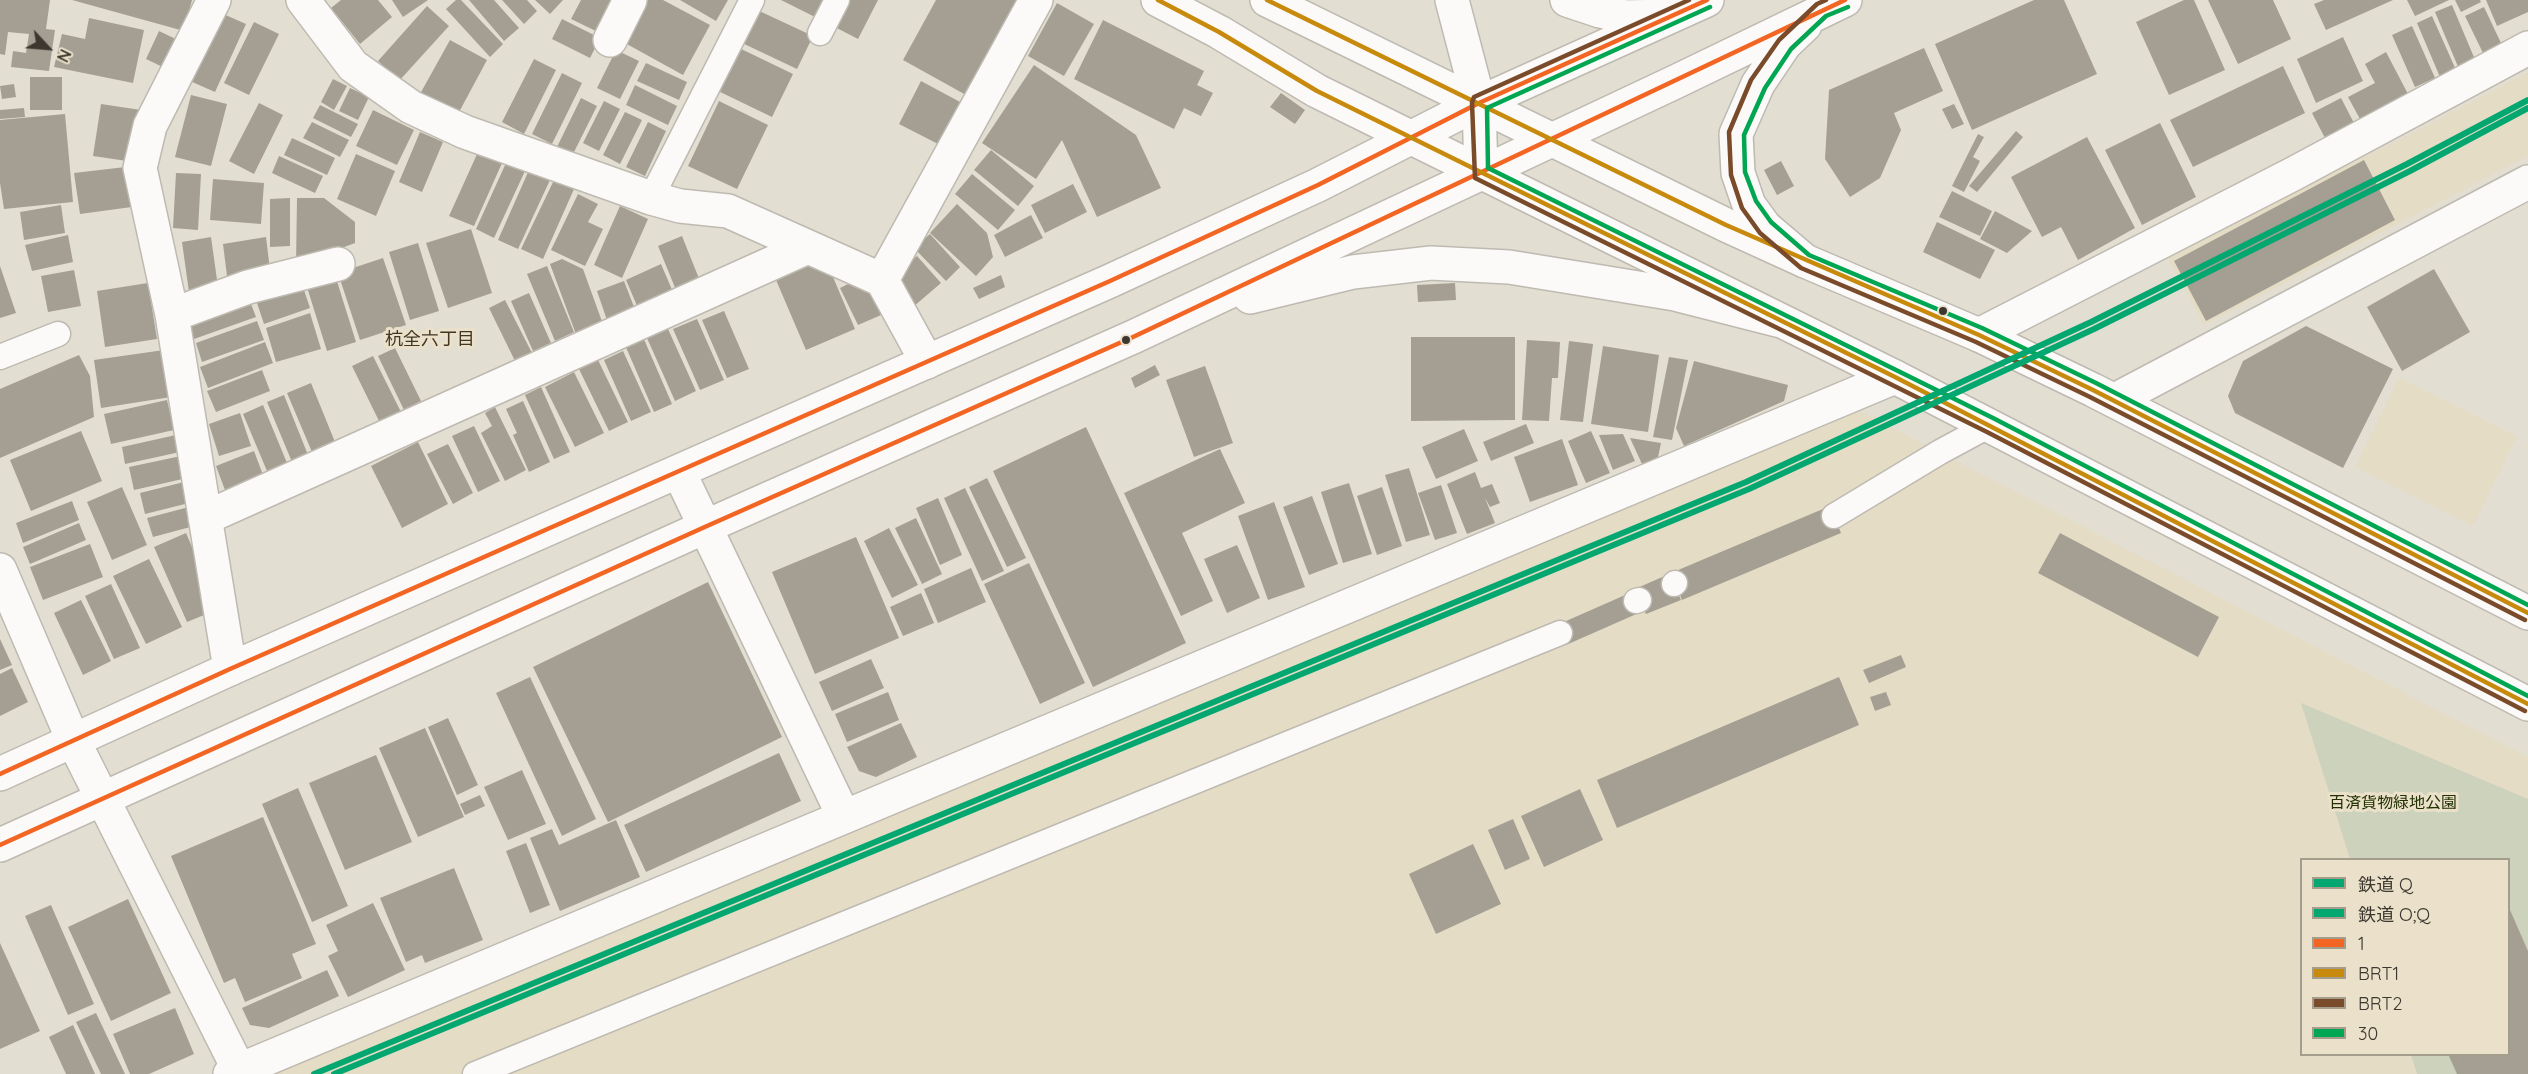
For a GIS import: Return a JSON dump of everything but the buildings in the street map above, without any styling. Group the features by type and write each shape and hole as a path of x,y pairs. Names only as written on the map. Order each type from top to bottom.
{"main road":[{"path":"214,0 150,126 140,168 172,315 230,669"},
{"path":"610,40 630,0"},
{"path":"882,280 1036,0"},
{"path":"1158,0 1219,32 1317,91 1990,425 2528,704"},
{"path":"1267,0 1726,225 1805,261 1979,334 2115,400 2528,613"},
{"path":"1452,0 1479,103 1480,173"},
{"path":"1567,0 1626,17 1653,17 1692,7"},
{"path":"298,3 353,66 411,107 465,132 651,198 680,206 728,211 882,280 927,362"},
{"path":"0,845 707,526 1133,337 1833,5"},
{"path":"1805,261 1765,227 1749,205 1738,173 1736,134 1758,84 1785,44 1833,5"},
{"path":"0,774 230,669 927,362 1318,184 1479,103 1692,7"},
{"path":"1979,334 2293,174 2528,48"},
{"path":"2115,400 2527,183"},
{"path":"206,518 808,247"},
{"path":"1133,337 1261,294 1353,272 1431,263 1509,267 1675,294 1776,320"},
{"path":"172,315 248,287 338,264"},
{"path":"0,570 73,740 103,797 235,1072 1895,377"},
{"path":"679,472 707,526 844,817"}],"lane":[{"path":"651,198 752,0"},
{"path":"820,33 837,0"},
{"path":"0,357 58,333"},
{"path":"1834,516 1940,452 1990,425"},
{"path":"475,1074 1560,633"}],"shaded area":[{"path":"2528,72 2528,156 2204,325 2167,256"},
{"path":"2399,378 2517,436 2473,526 2355,467"},
{"path":"1856,409 2528,757 2528,1074 266,1074"}],"green space":[{"name":"百済貨物緑地公園","path":"2301,703 2528,799 2528,1074 2417,1074 2411,1056 2510,1056 2510,858 2350,858"}],"rail line":[{"name":"Q","path":"314,1074 1746,482 2091,322 2407,164 2528,100"},
{"name":"O;Q","path":"334,1074 1749,489 2094,329 2410,171 2528,108"}],"transit line":[{"name":"BRT1","path":"1158,0 1219,32 1317,91 1895,377 2528,704"},
{"name":"BRT1","path":"1267,0 1726,225 1979,335 2093,390 2528,613"},
{"name":"BRT2","path":"1689,0 1474,97 1472,103 1475,178 1987,432 2525,711"},
{"name":"1","path":"0,774 230,669 1110,281 1318,185 1479,103 1707,0"},
{"name":"BRT2","path":"1826,0 1817,4 1779,40 1751,80 1729,132 1731,175 1742,208 1760,233 1801,268 1976,342 2090,397 2525,620"},
{"name":"1","path":"0,845 707,526 1133,337 1845,0"},
{"name":"30","path":"1710,7 1487,108 1488,168 1993,418 2528,696"},
{"name":"30","path":"1848,7 1826,16 1791,49 1765,88 1744,135 1745,172 1756,201 1771,222 1809,255 1982,328 2096,383 2528,605"}],"district":[{"name":"杭全六丁目","path":"430,340"}]}
